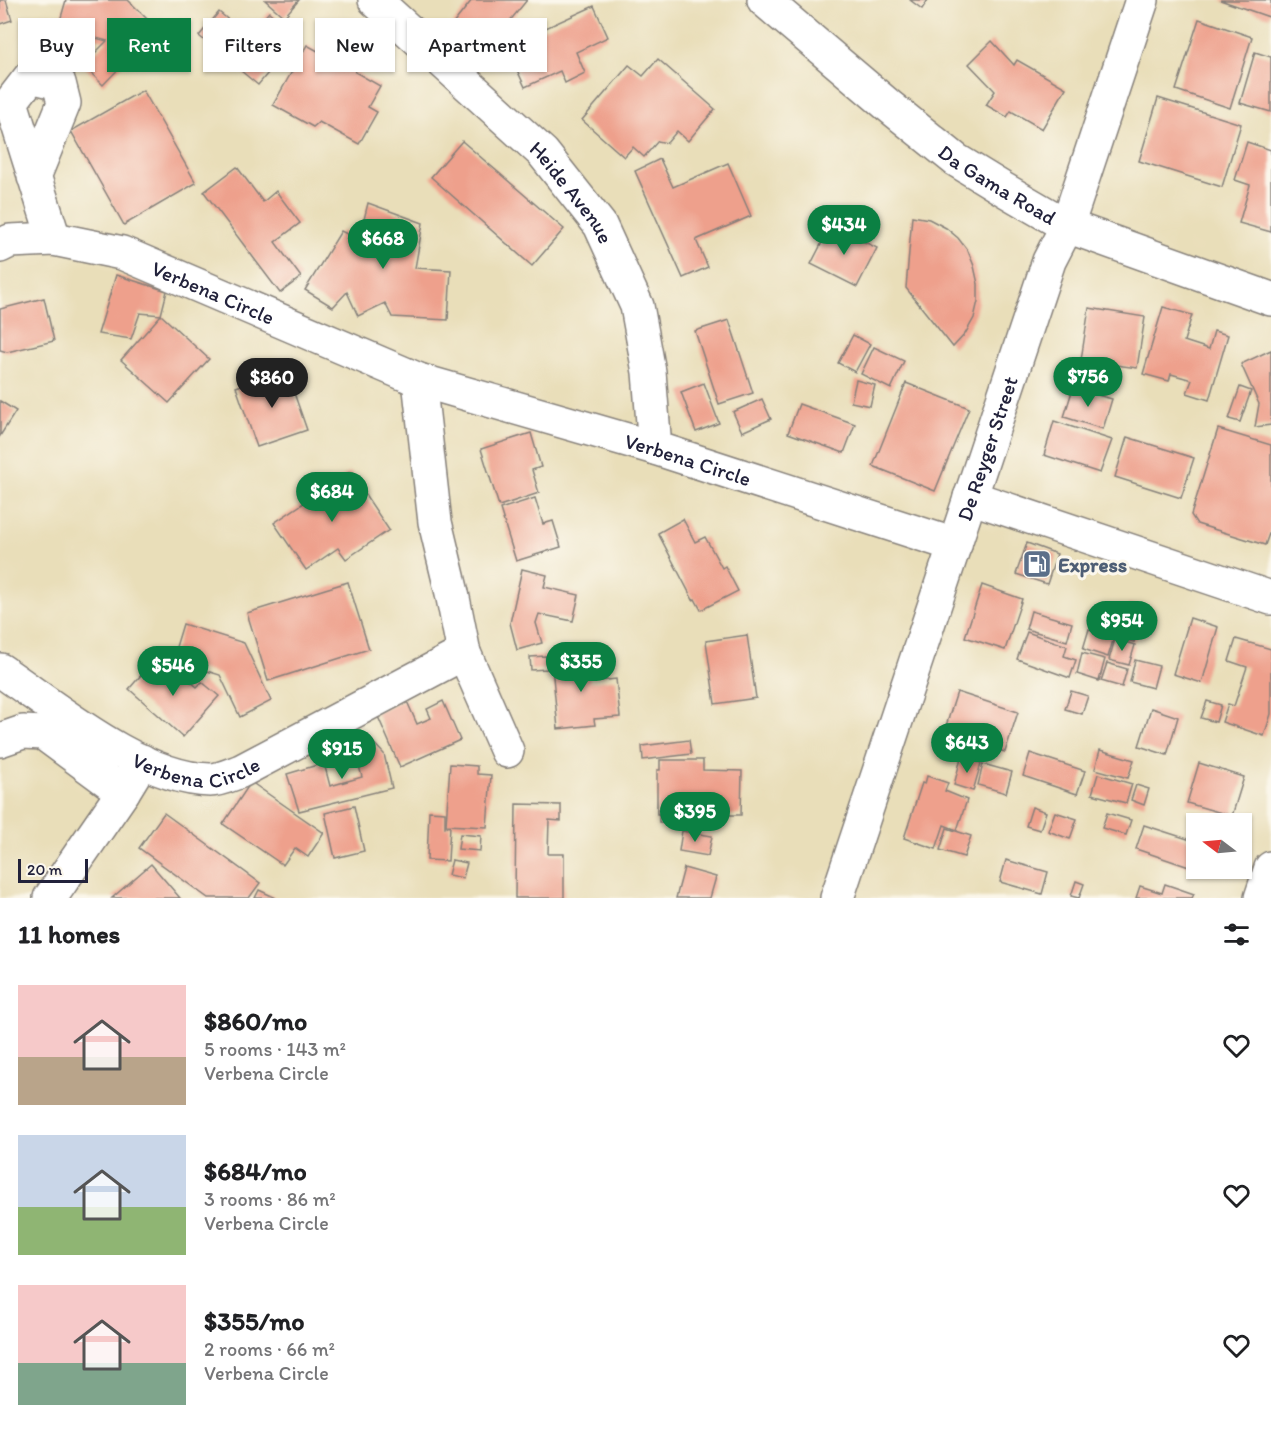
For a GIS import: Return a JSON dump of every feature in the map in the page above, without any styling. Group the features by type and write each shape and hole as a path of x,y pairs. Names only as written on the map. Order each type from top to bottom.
{"street":[{"name":"Heide Avenue","path":"375,0 543,153 600,225 637,306 649,372 655,448"},
{"name":"Da Gama Road","path":"764,0 956,160 1066,226 1271,299"},
{"name":"De Reyger Street","path":"837,898 1050,261 1066,226 1142,0"},
{"path":"34,177 54,239"},
{"name":"Verbena Circle","path":"0,246 10,241 54,239 122,253 419,380 655,448 955,545"},
{"path":"419,380 435,522 464,653 507,751"},
{"path":"970,497 1271,598"},
{"name":"Verbena Circle","path":"0,670 114,749 172,774 212,780 241,771 464,653"},
{"path":"0,740 23,732 43,733 123,792"},
{"path":"50,898 142,761"},
{"path":"1261,898 1271,868"}],"building":[{"path":"0,0 6,0 12,20 0,24"},
{"path":"66,0 128,0 146,18 107,18 107,41 95,38 95,18 61,18"},
{"path":"265,0 299,0 284,17"},
{"path":"472,0 527,0 512,18 458,18"},
{"path":"910,0 928,0 922,9"},
{"path":"1220,0 1271,0 1271,11 1269,17"},
{"path":"594,6 608,37 576,52 585,73 565,83 560,71 525,87 518,72 547,72 547,27"},
{"path":"219,12 226,18 214,18"},
{"path":"269,12 276,18 264,18"},
{"path":"1199,19 1252,37 1230,108 1176,90"},
{"path":"107,41 107,72 116,72 103,85 90,72 95,72 95,53"},
{"path":"992,41 1014,65 1017,60 1066,88 1042,129 1011,111 1007,117 986,105 995,91 969,64"},
{"path":"307,45 315,49 315,72 355,72 380,86 368,107 377,112 359,144 319,122 313,127 273,105 292,72 303,72 303,52"},
{"path":"1255,52 1271,57 1271,112 1240,103"},
{"path":"658,59 715,109 688,141 677,131 667,143 658,141 644,157 633,147 624,157 582,120 629,65 643,76"},
{"path":"242,72 269,72 258,85"},
{"path":"143,90 196,183 124,225 71,131"},
{"path":"1158,98 1241,124 1222,187 1139,161"},
{"path":"462,141 564,229 532,266 431,177"},
{"path":"1247,142 1271,150 1271,232 1239,223 1250,185 1235,180"},
{"path":"660,159 673,187 728,163 751,216 696,240 708,267 683,278 635,171"},
{"path":"237,167 263,202 276,191 300,223 275,242 301,277 280,293 204,192"},
{"path":"368,203 423,223 415,268 451,270 448,320 392,317 385,303 358,316 347,292 333,307 305,290 341,231 359,240"},
{"path":"912,216 929,219 946,228 968,251 974,266 978,284 978,301 974,318 965,334 953,347 906,288"},
{"path":"831,225 877,248 857,287 811,264"},
{"path":"116,275 167,291 161,315 140,313 131,339 98,334"},
{"path":"44,298 54,341 7,352 0,350 0,309"},
{"path":"1163,307 1192,315 1184,341 1209,349 1214,331 1228,335 1209,400 1187,393 1192,380 1171,374 1169,381 1143,374"},
{"path":"1089,308 1145,317 1137,368 1081,360"},
{"path":"161,315 209,359 169,403 121,360"},
{"path":"729,320 753,393 719,404 695,331"},
{"path":"853,335 870,344 855,372 838,363"},
{"path":"874,347 904,361 891,389 861,374"},
{"path":"1271,350 1271,425 1255,427 1259,404 1241,364"},
{"path":"286,370 307,430 257,447 236,387"},
{"path":"856,380 875,385 870,406 851,402"},
{"path":"704,383 719,423 696,432 681,392"},
{"path":"906,383 969,408 935,491 873,466"},
{"path":"1240,387 1251,391 1240,422 1229,419"},
{"path":"1073,388 1112,399 1103,429 1064,417"},
{"path":"762,399 771,419 742,432 733,412"},
{"path":"0,401 16,411 0,436"},
{"path":"799,404 855,424 844,453 788,433"},
{"path":"1054,421 1112,440 1100,473 1044,455"},
{"path":"1218,429 1271,445 1271,528 1265,545 1197,524 1191,515"},
{"path":"531,433 541,467 532,470 539,493 499,506 481,449"},
{"path":"1127,437 1194,458 1181,498 1115,477"},
{"path":"350,472 389,530 346,559 338,548 306,570 274,523"},
{"path":"535,498 543,524 553,521 561,547 516,561 500,509"},
{"path":"683,519 695,542 705,537 722,568 725,566 738,591 701,610 695,599 693,600 658,533"},
{"name":"Express","path":"1027,543 1057,554 1047,584 1016,574"},
{"path":"522,569 547,575 544,587 579,595 573,621 539,614 536,623 542,643 517,650 510,623"},
{"path":"348,582 369,649 268,681 247,613"},
{"path":"982,585 1022,599 1005,650 965,637"},
{"path":"1129,604 1145,608 1141,622 1125,618"},
{"path":"1031,611 1072,623 1067,641 1026,629"},
{"path":"1123,618 1140,624 1134,642 1117,637"},
{"path":"1190,618 1218,627 1202,683 1173,674"},
{"path":"183,624 244,643 271,701 240,717 220,675 172,660"},
{"path":"1089,629 1114,637 1108,657 1083,649"},
{"path":"1027,632 1067,646 1064,656 1076,660 1070,678 1017,659"},
{"path":"747,635 756,698 715,704 706,641"},
{"path":"1115,639 1135,645 1129,665 1109,660"},
{"path":"1236,639 1271,649 1271,714 1264,736 1222,722 1228,704 1234,706 1247,667 1229,661"},
{"path":"588,652 590,682 616,679 620,717 594,719 595,725 558,729 551,656"},
{"path":"1082,653 1105,659 1099,681 1077,674"},
{"path":"546,656 547,669 531,670 530,657"},
{"path":"156,658 168,674 174,667 197,687 202,682 219,696 183,737 129,689"},
{"path":"1135,660 1159,666 1153,688 1130,682"},
{"path":"1107,663 1127,669 1122,687 1101,681"},
{"path":"1071,691 1088,696 1082,714 1065,709"},
{"path":"957,692 1018,712 1005,752 944,732"},
{"path":"406,699 417,724 431,718 427,709 443,701 460,740 400,767 376,712"},
{"path":"1207,701 1221,705 1216,722 1201,718"},
{"path":"1151,708 1178,717 1167,755 1139,746"},
{"path":"370,739 384,754 392,788 299,811 287,774 324,763 330,786 362,777 353,743"},
{"path":"689,740 691,754 643,760 642,746"},
{"path":"1100,750 1134,760 1128,778 1095,769"},
{"path":"1030,753 1085,771 1077,794 1023,776"},
{"path":"961,758 981,763 973,791 954,785"},
{"path":"660,760 703,760 703,770 742,771 741,815 702,815 702,823 659,822 657,770 660,770"},
{"path":"1199,763 1244,777 1233,813 1222,813 1187,803"},
{"path":"450,764 477,766 477,774 491,775 487,827 446,825"},
{"path":"983,764 1012,772 1006,793 978,785"},
{"path":"1098,774 1132,784 1126,803 1092,794"},
{"path":"927,776 948,783 945,791 967,800 957,830 944,825 936,849 904,838 922,783 925,784"},
{"path":"251,782 324,833 308,857 295,848 283,865 223,824"},
{"path":"1136,785 1149,789 1144,805 1131,800"},
{"path":"516,804 561,805 561,821 549,820 548,854 564,854 564,898 515,898"},
{"path":"354,806 364,851 335,858 325,813"},
{"path":"1032,807 1046,812 1040,830 1026,826"},
{"path":"429,811 445,812 445,828 450,826 448,861 427,860"},
{"path":"1055,812 1077,819 1070,839 1048,831"},
{"path":"164,813 260,883 249,898 208,898 139,848"},
{"path":"1107,813 1131,820 1126,835 1102,828"},
{"path":"1144,825 1186,838 1186,866 1136,849"},
{"path":"947,828 971,836 964,857 940,850"},
{"path":"682,831 712,836 708,856 679,851"},
{"path":"460,834 481,836 480,851 458,849"},
{"path":"452,860 467,863 463,878 448,875"},
{"path":"1006,860 1048,872 1042,894 1000,882"},
{"path":"151,864 180,898 112,898"},
{"path":"684,868 716,877 710,898 676,898"},
{"path":"1076,881 1084,884 1079,898 1071,896"},
{"path":"1165,884 1194,894 1192,898 1136,898 1140,886 1162,893"},
{"path":"259,890 276,898 255,898"}],"place":[{"name":"Express","path":"1037,564"}]}
